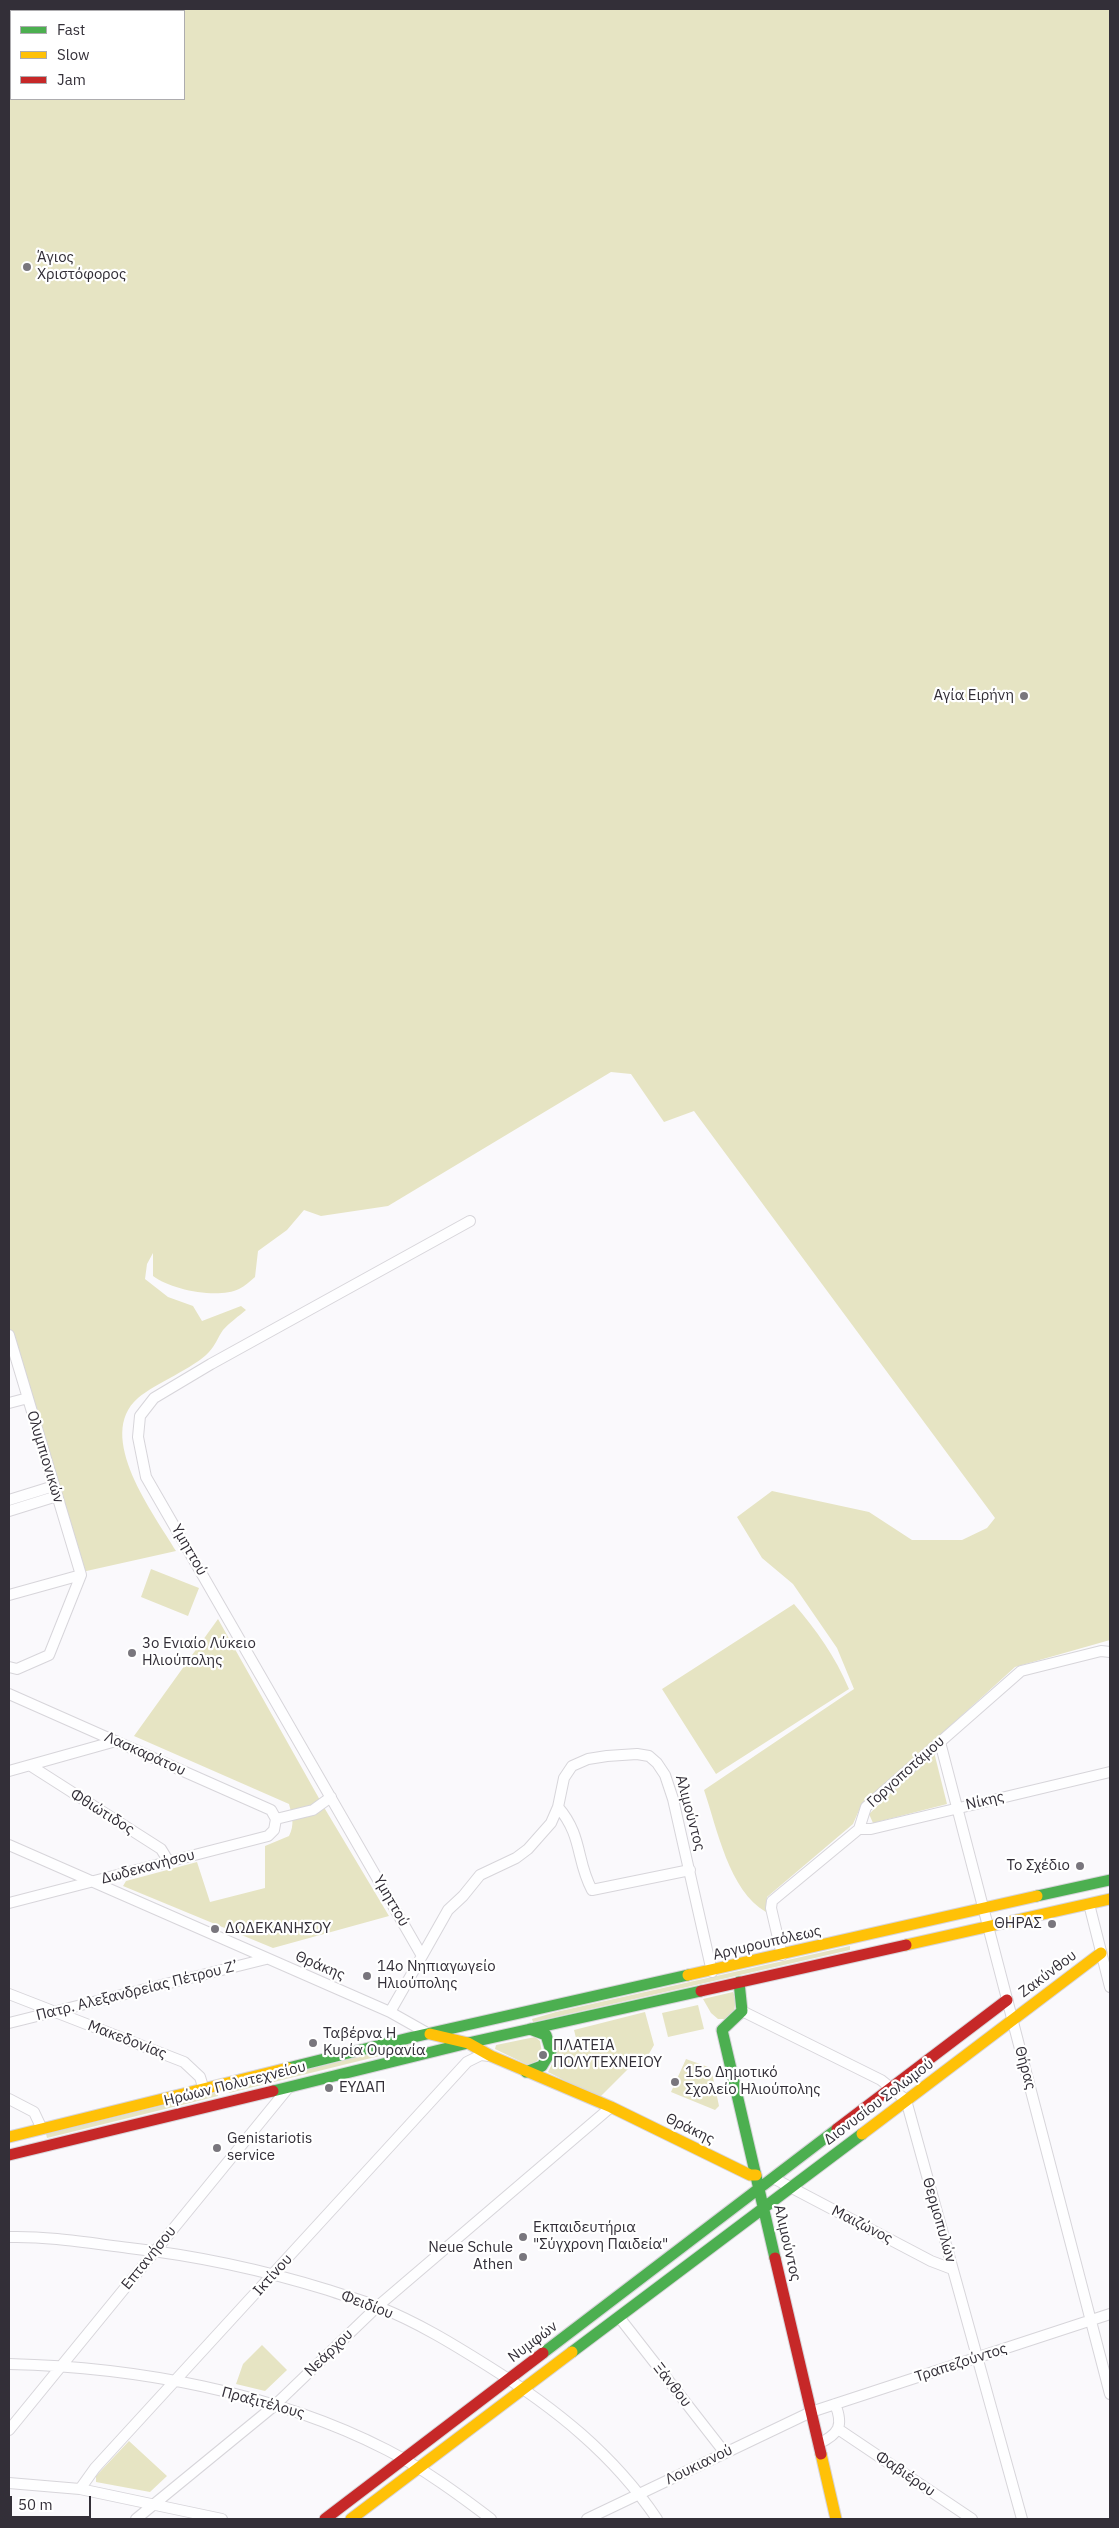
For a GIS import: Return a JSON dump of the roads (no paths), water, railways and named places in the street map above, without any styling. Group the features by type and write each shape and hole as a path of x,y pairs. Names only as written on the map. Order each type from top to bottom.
{"street":[{"name":"Υμηττού","path":"422,1956 146,1477 138,1437 140,1416 154,1398 470,1221"},
{"name":"Ολυμπιονικών","path":"9,1335 81,1577"},
{"path":"9,1403 28,1398"},
{"path":"9,1500 56,1491"},
{"path":"9,1511 56,1491"},
{"path":"9,1595 81,1577"},
{"path":"9,1667 17,1669 49,1655 81,1577"},
{"name":"Γοργοποτάμου","path":"859,1829 866,1807 1021,1671 1101,1651 1110,1652"},
{"name":"Λασκαράτου","path":"9,1694 271,1810 276,1819"},
{"path":"9,1771 116,1742"},
{"name":"Θήρας","path":"940,1742 1110,2394"},
{"name":"Αλιμούντος","path":"422,1956 448,1910 463,1896 480,1875 516,1858 528,1849 551,1823 558,1807 564,1778 572,1766 588,1759 637,1754 649,1756 658,1763 665,1775 673,1799 690,1870 712,1972"},
{"name":"Φθιώτιδος","path":"31,1766 161,1849 169,1862"},
{"name":"Νίκης","path":"859,1829 872,1829 1110,1772"},
{"path":"276,1819 313,1810 331,1797"},
{"path":"558,1807 574,1827 587,1881 592,1890 690,1870"},
{"name":"Δωδεκανήσου","path":"9,1903 268,1836 274,1830 276,1819"},
{"path":"782,1955 771,1908 772,1901 859,1829"},
{"name":"Θράκης","path":"9,1844 266,1959 390,2012 430,2034 468,2042 491,2056 611,2107 750,2175 756,2175"},
{"name":"Αργυρουπόλεως","path":"430,2034 712,1972 1110,1880"},
{"path":"468,2042 1110,1899"},
{"path":"1089,1904 1110,1988"},
{"name":"Ζακύνθου","path":"1012,2020 1102,1953"},
{"path":"390,2012 422,1956"},
{"name":"Πατρ. Αλεξανδρείας Πέτρου Ζ’","path":"9,2023 266,1959"},
{"path":"739,1982 742,2011 881,2080 906,2100"},
{"name":"Μακεδονίας","path":"9,1994 184,2062 200,2076 204,2090"},
{"name":"Διονυσίου Σολωμού","path":"759,2189 1007,2000"},
{"name":"Αλιμούντος","path":"742,2011 722,2030 836,2519"},
{"name":"Διονυσίου Σολωμού","path":"763,2208 1012,2020"},
{"path":"481,2023 470,2033 467,2062 481,2055 491,2056"},
{"path":"526,2072 542,2066 551,2051 546,2035 530,2029"},
{"name":"Ηρώων Πολυτεχνείου","path":"9,2137 430,2034"},
{"name":"Ηρώων Πολυτεχνείου","path":"9,2155 468,2042"},
{"name":"Ικτίνου","path":"80,2488 95,2468 467,2062"},
{"name":"Επτανήσου","path":"9,2430 290,2086"},
{"path":"9,2099 34,2112 42,2129"},
{"name":"Θερμοπυλών","path":"906,2100 1022,2519"},
{"name":"Νεάρχου","path":"136,2519 274,2406 378,2306 611,2107"},
{"name":"Μαιζώνος","path":"773,2178 931,2261 952,2269"},
{"name":"Νυμφών","path":"325,2519 759,2189"},
{"path":"350,2519 763,2208"},
{"name":"Φειδίου","path":"9,2237 44,2237 155,2251 275,2273 378,2306 450,2342 524,2388 600,2449 640,2494 657,2519"},
{"name":"Τραπεζούντος","path":"811,2412 1110,2314"},
{"name":"Ξάνθου","path":"619,2317 725,2453"},
{"name":"Πραξιτέλους","path":"9,2364 61,2365 177,2380 305,2414 404,2459 491,2519"},
{"path":"818,2444 831,2437 838,2429 839,2415 835,2404"},
{"name":"Λουκιανού","path":"587,2519 811,2412"},
{"name":"Φαβιέρου","path":"838,2429 972,2519"},
{"path":"9,2483 80,2488 222,2519"}],"place":[{"name":"Άγιος Χριστόφορος","path":"27,267"},
{"name":"Αγία Ειρήνη","path":"1024,696"},
{"name":"3ο Ενιαίο Λύκειο Ηλιούπολης","path":"132,1653"},
{"name":"Το Σχέδιο","path":"1080,1866"},
{"name":"ΘΗΡΑΣ","path":"1052,1924"},
{"name":"ΔΩΔΕΚΑΝΗΣΟΥ","path":"215,1929"},
{"name":"14ο Νηπιαγωγείο Ηλιούπολης","path":"367,1976"},
{"name":"Ταβέρνα Η Κυρία Ουρανία","path":"313,2043"},
{"name":"ΠΛΑΤΕΙΑ ΠΟΛΥΤΕΧΝΕΙΟΥ","path":"543,2055"},
{"name":"15ο Δημοτικό Σχολείο Ηλιούπολης","path":"675,2082"},
{"name":"ΕΥΔΑΠ","path":"329,2088"},
{"name":"Genistariotis service","path":"217,2148"},
{"name":"Εκπαιδευτήρια \"Σύγχρονη Παιδεία\"","path":"523,2237"},
{"name":"Neue Schule Athen","path":"523,2257"}]}
